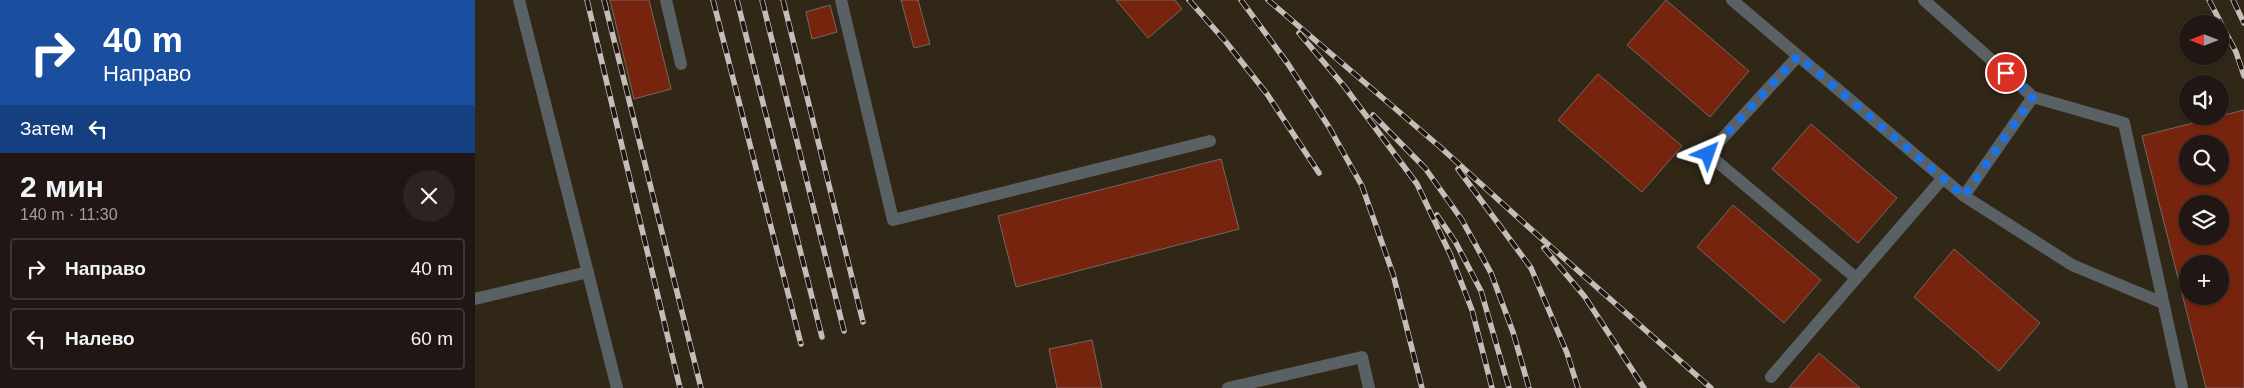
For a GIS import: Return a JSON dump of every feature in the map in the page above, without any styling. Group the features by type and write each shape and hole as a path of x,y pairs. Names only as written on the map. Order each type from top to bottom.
{"lane":[{"path":"519,0 617,388"},
{"path":"666,0 681,64"},
{"path":"841,0 893,220 1210,141"},
{"path":"1732,0 1964,196 2073,265 2163,303"},
{"path":"1924,0 2033,97 2124,124 2182,388"},
{"path":"1798,56 1708,154 1856,278"},
{"path":"1964,196 2033,97"},
{"path":"1771,377 1943,178"},
{"path":"475,299 588,272"},
{"path":"1228,388 1362,357 1369,388"}],"shaded area":[{"path":"475,0 2244,0 2244,388 475,388"}],"building":[{"path":"610,0 649,0 671,89 634,99"},
{"path":"901,0 918,0 930,44 914,48"},
{"path":"1116,0 1175,0 1182,9 1148,38"},
{"path":"1666,0 1749,71 1710,117 1627,45"},
{"path":"830,5 837,32 812,39 806,12"},
{"path":"1598,74 1682,146 1642,192 1558,120"},
{"path":"2244,110 2244,388 2206,388 2185,305 2229,305 2229,255 2179,255 2179,282 2142,136 2185,125 2229,125 2229,114"},
{"path":"1811,124 1897,198 1858,243 1772,169"},
{"path":"1221,159 1239,229 1016,287 998,216"},
{"path":"1733,205 1821,280 1784,323 1697,247"},
{"path":"1954,249 2040,323 1999,371 1914,297"},
{"path":"1092,340 1102,388 1057,388 1049,349"},
{"path":"1819,353 1860,388 1789,388"}],"railway":[{"path":"587,0 680,388"},
{"path":"604,0 701,388"},
{"path":"713,0 801,344"},
{"path":"737,0 822,337"},
{"path":"762,0 844,331"},
{"path":"783,0 863,322"},
{"path":"1189,0 1226,42 1267,94 1319,173"},
{"path":"1241,0 1288,64 1329,127 1362,186 1393,274 1422,388"},
{"path":"1268,0 1439,146 1711,388"},
{"path":"2209,0 2236,52 2244,76"},
{"path":"2233,0 2244,23"},
{"path":"1299,33 1344,86 1417,184 1451,256 1472,310 1492,388"},
{"path":"1373,115 1425,168 1462,220 1491,273 1513,332 1529,388"},
{"path":"1458,169 1531,268 1567,353 1578,388"},
{"path":"1437,215 1456,243 1481,291 1509,388"},
{"path":"1544,248 1585,297 1644,388"}],"route":[{"path":"1708,154 1798,56 1964,196 2033,97 2006,73"}]}
